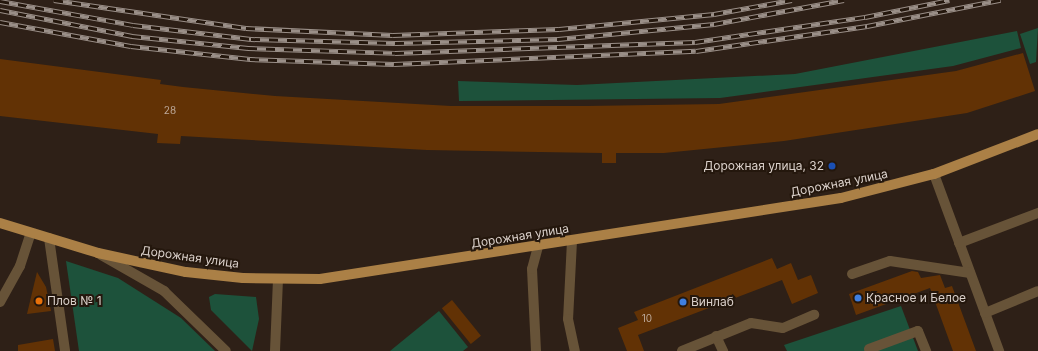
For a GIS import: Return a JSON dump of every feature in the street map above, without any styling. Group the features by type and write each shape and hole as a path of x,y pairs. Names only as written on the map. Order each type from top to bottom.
{"main road":[{"name":"Дорожная улица","path":"0,223 98,253 186,272 278,279 344,276 841,198 934,174 1038,134"}],"street":[{"path":"934,174 999,351"},
{"path":"959,243 1038,213"},
{"path":"0,302 20,266 31,233"},
{"path":"49,238 65,351"},
{"path":"572,241 568,319 575,351"},
{"path":"536,351 532,269 538,246"},
{"path":"98,253 164,291 226,351"},
{"path":"852,274 890,261 970,273"},
{"path":"275,351 278,279"},
{"path":"985,313 1038,291"},
{"path":"682,351 751,323 783,328 814,314"},
{"path":"869,349 918,331 926,351"},
{"path":"716,336 723,351"}],"green space":[{"path":"1038,28 1036,62 1030,64 1020,34"},
{"path":"1017,31 1021,48 953,66 720,98 459,101 458,81 577,85 795,74"},
{"path":"66,261 118,278 181,318 215,351 79,351"},
{"path":"215,294 256,297 259,319 252,351 211,310 209,297"},
{"path":"901,306 918,351 787,351 784,345"},
{"path":"439,311 468,347 463,351 390,351"}],"building":[{"path":"1023,53 1035,91 967,113 784,141 664,153 616,153 616,163 602,163 602,153 427,150 181,136 180,144 157,143 158,134 0,116 0,59 161,80 160,84 275,96 451,106 586,106 719,104 956,71"},
{"path":"772,258 777,269 791,263 798,280 811,275 818,293 792,304 782,280 638,335 644,351 627,351 618,328 638,320 634,312"},
{"path":"912,271 918,272 921,278 940,275 945,288 952,286 976,351 953,351 930,288 856,315 849,294"},
{"path":"37,272 46,287 51,311 27,314"},
{"path":"452,300 481,336 471,344 442,308"},
{"path":"53,339 55,351 18,351 18,345"}],"railway":[{"path":"54,0 246,28 393,35 559,29 714,14 792,0"},
{"path":"0,1 133,25 251,39 395,43 558,39 714,24 844,0"},
{"path":"0,10 132,36 248,48 395,53 695,42 865,17 949,0"},
{"path":"0,22 131,46 250,59 394,64 696,51 867,26 1000,0"}],"place":[{"name":"Дорожная улица, 32","path":"832,166"},
{"name":"Красное и Белое","path":"858,298"},
{"name":"Плов № 1","path":"39,301"},
{"name":"Винлаб","path":"683,302"}]}
